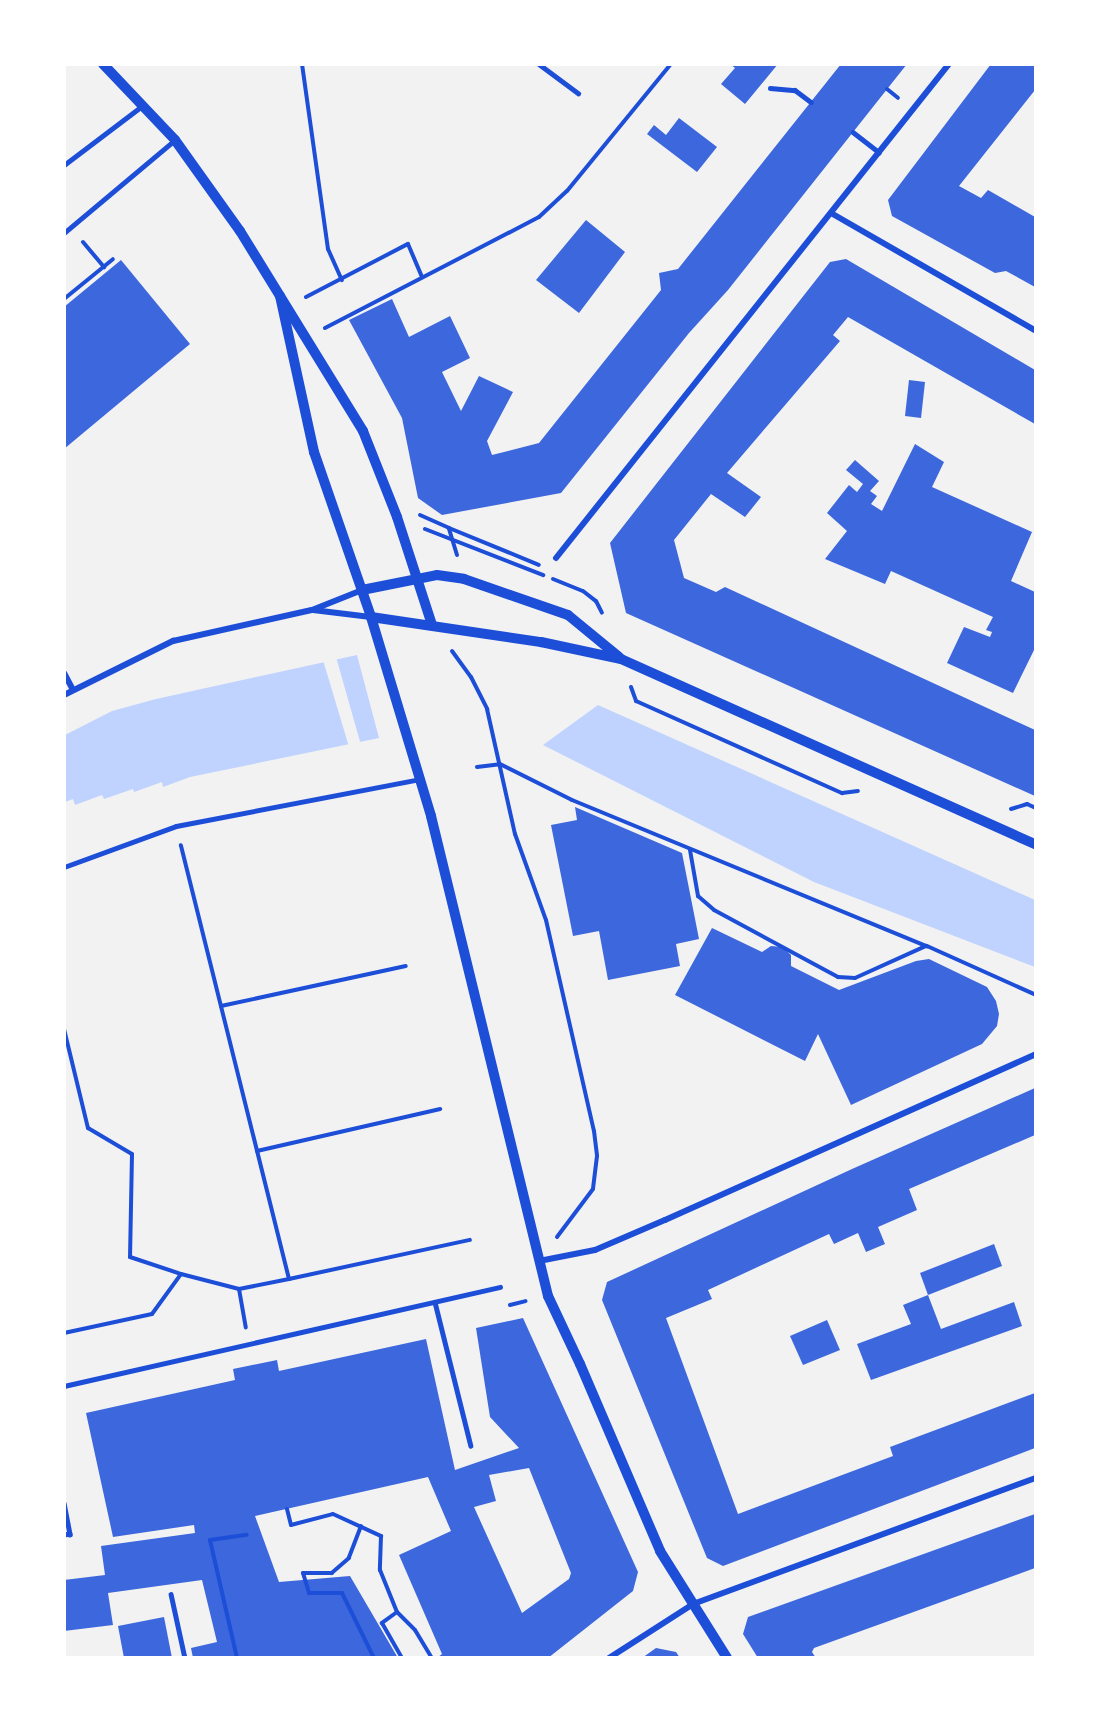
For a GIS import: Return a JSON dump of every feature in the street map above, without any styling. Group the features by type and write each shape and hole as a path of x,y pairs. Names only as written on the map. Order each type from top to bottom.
{"street":[{"path":"104,64 175,140 240,231 363,431 397,517 432,625"},
{"path":"556,558 949,64"},
{"path":"831,213 1035,331"},
{"path":"283,301 314,452 362,590 420,779 538,1261 555,1314 580,1364 660,1551 726,1658"},
{"path":"64,695 173,641 312,610 362,590 437,576 464,579 568,615 621,659"},
{"path":"312,610 541,642 621,659 1035,845"},
{"path":"64,673 73,690"},
{"path":"64,867 176,826 420,779"},
{"path":"538,1261 595,1250 1035,1054"},
{"path":"609,1658 693,1604 1035,1478"}],"lane":[{"path":"539,64 578,93"},
{"path":"770,88 795,90 811,102"},
{"path":"64,165 142,106"},
{"path":"853,132 879,152"},
{"path":"64,233 175,140"},
{"path":"64,1386 500,1287"},
{"path":"435,1302 471,1446"},
{"path":"64,1503 70,1534 64,1535"},
{"path":"171,1594 185,1658"}],"path":[{"path":"302,64 328,249 342,280"},
{"path":"306,339 539,216 567,191 671,64"},
{"path":"71,227 104,267"},
{"path":"283,301 342,280 408,244 422,277"},
{"path":"64,299 113,259"},
{"path":"397,517 583,591 596,602 604,615"},
{"path":"464,579 449,528 548,569 556,558"},
{"path":"432,625 471,677 487,709 515,834 546,920 597,1156 593,1189 538,1261"},
{"path":"621,659 636,701 842,793 862,790"},
{"path":"477,767 500,764 572,800 927,946 1035,995"},
{"path":"176,826 289,1279"},
{"path":"690,850 698,896 714,910 838,977 855,978 927,946"},
{"path":"221,1006 406,966"},
{"path":"64,1029 88,1128 132,1154 130,1257 181,1274 238,1289 470,1240"},
{"path":"257,1151 440,1109"},
{"path":"64,1333 152,1314 181,1274"},
{"path":"238,1289 247,1328"},
{"path":"287,1509 291,1525 333,1514 381,1536 380,1570 398,1612 415,1630 432,1658"},
{"path":"361,1526 349,1558 332,1573 303,1573 309,1593 342,1593 374,1658"},
{"path":"237,1658 210,1540 247,1535"},
{"path":"398,1612 382,1623 402,1658"}],"water":[{"path":"357,655 379,738 190,777 163,787 162,782 104,799 102,795 75,805 73,799 65,802 65,735 112,711 156,699"},
{"path":"598,705 1035,900 1035,967 814,882 543,745"}],"pier":[{"path":"336,657 361,745 349,747 323,660"}],"building":[{"path":"730,64 778,64 745,104 721,84 735,68"},
{"path":"841,64 907,64 728,290 689,333 561,493 442,515 418,498 402,418 349,320 392,299 409,337 450,316 470,358 442,372 461,411 479,376 513,392 487,441 492,455 539,443 661,290 659,273 678,269"},
{"path":"991,64 1035,64 1035,90 959,186 981,198 988,190 1035,217 1035,287 1006,271 995,273 892,216 888,200"},
{"path":"679,118 717,147 697,172 647,134 654,125 666,135"},
{"path":"586,220 625,252 579,313 536,280"},
{"path":"846,259 1035,370 1035,424 848,317 833,335 840,341 727,473 761,497 745,517 711,494 674,540 684,578 716,592 725,587 1035,730 1035,796 626,613 610,543 830,262"},
{"path":"121,260 190,344 64,449 64,307"},
{"path":"909,380 925,382 921,418 905,416"},
{"path":"915,444 944,462 932,487 1032,532 1011,581 1035,592 1035,648 1013,693 947,663 964,627 990,637 992,632 986,630 993,617 891,571 885,584 825,559 847,531 827,513 849,485 857,492 863,484 846,470 855,460 879,481 870,491 877,496 871,504 882,511"},
{"path":"575,807 682,853 699,939 676,944 680,966 608,980 599,931 573,936 551,825 577,820"},
{"path":"712,928 762,952 771,946 782,947 791,955 791,966 839,990 916,961 929,959 987,987 996,1001 999,1014 997,1026 982,1044 851,1105 818,1034 805,1061 675,995"},
{"path":"1035,1088 1035,1135 909,1189 917,1210 878,1227 885,1244 866,1252 858,1233 834,1244 829,1234 708,1290 712,1299 666,1318 738,1514 893,1456 890,1447 1035,1393 1035,1448 723,1566 707,1558 602,1300 607,1282"},
{"path":"994,1244 1002,1266 928,1295 920,1273"},
{"path":"928,1295 941,1329 1014,1302 1022,1326 871,1380 857,1344 911,1324 903,1305"},
{"path":"523,1318 638,1572 633,1591 548,1658 437,1658 442,1654 399,1555 451,1531 428,1477 255,1516 279,1582 350,1576 398,1658 193,1658 191,1648 217,1642 202,1580 108,1593 113,1625 64,1631 64,1580 105,1575 101,1546 195,1533 194,1525 113,1537 86,1413 235,1380 233,1369 277,1360 279,1371 426,1339 455,1470 519,1448 490,1417 476,1328","holes":["529,1468 571,1573 569,1579 522,1613 474,1507 496,1501 489,1475"]},
{"path":"827,1320 840,1350 803,1365 790,1336"},
{"path":"1035,1514 1035,1568 814,1648 812,1652 816,1658 758,1658 743,1634 748,1617"},
{"path":"164,1617 172,1658 124,1658 118,1626"},
{"path":"656,1648 676,1652 680,1658 642,1658"}]}
